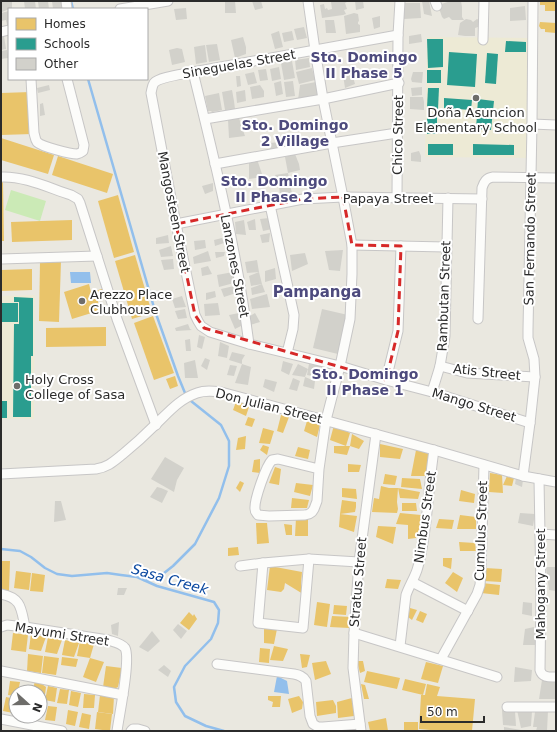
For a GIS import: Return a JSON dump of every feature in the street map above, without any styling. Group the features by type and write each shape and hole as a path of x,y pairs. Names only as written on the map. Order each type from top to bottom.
{"street":[{"path":"126,8 168,1"},
{"path":"308,1 323,99 352,245 350,319 326,420 319,469 317,501 314,509 309,514 305,515 258,515 255,509 256,503 266,469 272,460 278,459 319,469"},
{"name":"Chico Street","path":"397,197 398,35 400,1"},
{"path":"483,40 484,1"},
{"name":"San Fernando Street","path":"523,476 535,377 534,359 528,338 533,1"},
{"name":"Sineguelas Street","path":"153,86 157,81 193,72 398,35"},
{"name":"Lanzones Street","path":"193,72 205,118 226,214 249,344"},
{"path":"31,80 35,138 41,144 76,154 83,151 84,146 67,80"},
{"path":"205,118 323,99 398,83"},
{"name":"Mangosteen Street","path":"153,86 151,93 195,315 201,326 210,332"},
{"path":"532,124 556,125"},
{"path":"215,164 397,133"},
{"path":"1,177 14,177 71,195 78,200 82,208 117,320 156,425"},
{"path":"478,319 482,188 484,182 489,178 556,178"},
{"name":"Papaya Street","path":"176,224 303,199 343,197 482,199"},
{"name":"Rambutan Street","path":"432,392 440,366 445,336 448,198"},
{"path":"270,205 294,315 293,329 287,354"},
{"path":"352,245 446,247"},
{"path":"386,380 398,331 401,246"},
{"path":"1,259 97,256"},
{"name":"Mango Street","path":"210,332 249,344 340,366 432,392 530,423"},
{"name":"Atis Street","path":"440,366 467,373 535,377"},
{"name":"Don Julian Street","path":"1,474 96,469 105,467 112,463 184,399 196,393 207,391 221,392 523,476 556,482"},
{"name":"Stratus Street","path":"360,727 353,668 354,633 358,562 376,434"},
{"name":"Nimbus Street","path":"400,646 405,599 417,570 425,527 434,450"},
{"name":"Cumulus Street","path":"441,659 477,594 480,585 482,572 484,465"},
{"name":"Mahogany Street","path":"539,479 541,591 540,670 543,675 556,677"},
{"path":"540,534 556,535"},
{"path":"263,563 258,623 303,628 309,559"},
{"path":"240,566 309,559 358,562"},
{"path":"412,582 468,610"},
{"path":"1,594 7,595 17,601 20,606 25,628"},
{"name":"Mayumi Street","path":"1,627 7,625 117,642 122,645 127,655 127,668 122,695"},
{"path":"354,633 497,677"},
{"path":"217,664 301,676 306,681 310,716 313,724 323,727 360,727"},
{"path":"1,671 122,695 117,731"},
{"path":"507,707 556,707"},
{"path":"1,719 62,731"},
{"path":"131,731 134,729 145,731"}],"highlighted area":[{"path":"343,197 352,245 401,246 398,331 386,380 204,328 195,315 176,224 303,199"}],"shaded area":[{"name":"Doña Asuncion Elementary School","path":"427,37 528,38 526,158 425,157"},
{"name":"Holy Cross College of Sasa","path":"35,295 34,419 1,419 1,296"}],"green space":[{"path":"11,190 46,201 40,221 5,210"}],"water":[{"path":"70,272 90,272 91,283 71,283"},
{"path":"277,676 287,681 289,694 274,692"}],"building: Homes":[{"path":"540,1 556,1 556,11 545,11 545,5 540,5"},
{"path":"540,22 556,23 556,33 545,32 545,29 541,29 539,26"},
{"path":"31,92 32,134 1,135 1,93"},
{"path":"1,138 54,155 48,174 1,160"},
{"path":"58,156 113,174 107,193 52,175"},
{"path":"1,182 3,182 4,241 1,241"},
{"path":"118,195 134,252 114,258 98,201"},
{"path":"72,220 72,240 12,242 11,222"},
{"path":"135,255 152,313 132,319 115,261"},
{"path":"40,261 61,261 59,322 39,321"},
{"path":"32,269 32,290 1,291 1,270"},
{"name":"Arezzo Place Clubhouse","path":"89,284 91,292 102,289 104,296 97,298 99,305 97,305 98,311 72,319 64,292"},
{"path":"153,316 174,373 154,380 134,323"},
{"path":"106,327 106,346 46,347 46,328"},
{"path":"175,376 178,386 170,389 166,379"},
{"path":"237,399 250,404 246,416 233,410"},
{"path":"281,415 289,417 283,433 277,431"},
{"path":"248,417 255,419 252,427 245,425"},
{"path":"307,421 320,425 317,437 304,431"},
{"path":"334,425 350,433 346,446 330,440"},
{"path":"263,428 274,431 270,444 259,443"},
{"path":"352,434 364,441 359,449 350,446"},
{"path":"246,436 245,449 236,450 238,438"},
{"path":"380,444 403,449 400,459 380,457"},
{"path":"263,445 269,447 267,455 260,450"},
{"path":"334,446 350,446 347,455 334,453"},
{"path":"298,447 310,450 308,459 295,456"},
{"path":"416,450 430,453 427,476 411,476"},
{"path":"260,459 260,473 252,472 254,460"},
{"path":"348,464 361,465 359,472 348,472"},
{"path":"275,467 281,469 279,485 269,483"},
{"path":"490,473 502,475 503,493 489,492"},
{"path":"385,474 397,476 395,485 383,484"},
{"path":"507,476 514,478 512,486 503,485"},
{"path":"402,478 420,479 422,489 401,487"},
{"path":"240,481 244,483 240,492 236,488"},
{"path":"296,483 313,485 310,496 294,492"},
{"path":"381,486 398,488 397,513 372,512 374,498 379,499"},
{"path":"342,488 356,489 357,499 342,497"},
{"path":"398,488 420,492 418,499 400,498"},
{"path":"461,490 475,494 474,503 459,501"},
{"path":"292,498 309,500 307,508 291,508"},
{"path":"342,500 356,502 355,512 340,514"},
{"path":"402,503 416,503 417,511 402,511"},
{"path":"400,513 421,515 420,527 416,538 408,539 408,525 396,524"},
{"path":"340,514 357,516 354,532 339,527"},
{"path":"460,515 476,517 476,529 457,529"},
{"path":"296,518 308,519 308,536 295,536"},
{"path":"439,519 454,520 452,529 436,528"},
{"path":"256,523 267,523 269,543 257,544"},
{"path":"284,524 292,525 292,535 286,535"},
{"path":"378,526 396,527 393,544 376,537"},
{"path":"459,542 475,543 476,551 460,551"},
{"path":"238,547 239,555 228,556 228,548"},
{"path":"443,558 452,558 451,569 443,566"},
{"path":"1,561 10,561 9,591 1,590"},
{"path":"270,566 302,572 301,584 303,594 285,583 284,589 281,592 267,590"},
{"path":"485,568 502,569 501,582 484,581"},
{"path":"16,571 31,573 29,590 14,588"},
{"path":"453,572 463,578 457,592 445,583"},
{"path":"32,573 45,575 43,592 30,591"},
{"path":"387,579 401,580 398,589 385,588"},
{"path":"482,583 500,585 499,595 481,593"},
{"path":"317,602 330,604 327,627 314,625"},
{"path":"334,605 347,606 346,615 333,614"},
{"path":"410,608 417,610 412,620 408,617"},
{"path":"420,611 427,614 423,623 416,620"},
{"path":"189,612 193,616 194,614 197,619 189,630 180,623"},
{"path":"332,616 352,617 349,628 330,627"},
{"path":"264,626 277,629 274,644 264,643"},
{"path":"13,633 28,635 26,652 11,650"},
{"path":"31,634 46,637 41,651 29,649"},
{"path":"48,637 62,640 57,654 45,652"},
{"path":"65,640 79,643 74,657 62,655"},
{"path":"80,641 94,644 90,658 77,656"},
{"path":"274,646 288,649 283,661 270,660"},
{"path":"260,648 270,649 269,663 259,662"},
{"path":"28,654 43,656 41,673 27,671"},
{"path":"300,654 310,655 307,667 302,668"},
{"path":"44,656 59,658 56,675 42,673"},
{"path":"62,657 78,659 76,667 61,665"},
{"path":"90,658 104,662 96,682 83,677"},
{"path":"326,661 331,674 315,680 312,663"},
{"path":"357,661 363,661 365,671 360,673"},
{"path":"426,662 443,666 438,683 421,679"},
{"path":"106,666 122,668 118,687 114,689 103,687"},
{"path":"367,671 400,678 397,689 364,682"},
{"path":"35,679 42,684 34,684"},
{"path":"405,679 426,684 423,695 402,690"},
{"path":"10,681 20,682 20,684 10,684"},
{"path":"361,684 365,685 369,699 364,699"},
{"path":"427,684 440,687 437,696 475,699 472,731 419,729 421,695 425,695"},
{"path":"48,686 57,688 55,702 48,701"},
{"path":"60,689 69,690 67,704 57,703"},
{"path":"71,691 81,693 78,707 69,705"},
{"path":"84,694 95,695 94,708 83,708"},
{"path":"100,695 114,696 113,714 98,712"},
{"path":"268,696 281,696 280,707 272,707 273,702 268,700"},
{"path":"299,696 303,702 302,709 292,713 288,699"},
{"path":"6,697 8,697 8,712 3,711"},
{"path":"352,698 355,709 354,716 338,718 337,702"},
{"path":"333,700 336,706 336,713 317,716 316,702"},
{"path":"48,706 57,707 55,721 48,720"},
{"path":"68,710 78,712 75,726 66,724"},
{"path":"97,712 112,714 110,731 95,729"},
{"path":"82,713 91,715 89,729 79,727"},
{"path":"386,718 388,731 370,731 368,722"},
{"path":"404,722 418,722 418,731 404,731"}],"building: Schools":[{"path":"427,39 443,39 443,67 428,68"},
{"path":"506,41 526,42 526,52 505,52"},
{"path":"449,52 477,54 475,87 447,85"},
{"path":"487,53 498,54 496,84 485,83"},
{"path":"427,70 441,70 441,83 427,83"},
{"path":"428,88 439,88 438,109 427,108"},
{"path":"444,98 472,100 471,110 444,108"},
{"path":"478,99 494,101 491,130 476,129"},
{"path":"427,114 437,115 437,134 427,134"},
{"path":"428,144 453,144 453,155 428,155"},
{"path":"473,144 514,145 514,155 473,155"},
{"path":"14,297 33,298 31,417 13,417 14,324 19,324 19,302 14,302"},
{"path":"1,303 18,303 18,322 1,322"},
{"path":"1,401 7,401 7,418 1,418"}],"building: Other":[{"path":"1,1 12,1 12,8 8,8 8,10 2,12"},
{"path":"24,1 35,1 36,8 25,8"},
{"path":"48,1 49,8 39,8 38,2"},
{"path":"52,1 61,1 62,8 53,8"},
{"path":"225,1 235,1 236,13 225,13"},
{"path":"252,1 261,1 263,8 255,10"},
{"path":"349,1 345,3 347,9 344,10 346,14 322,18 320,5 324,4 325,9 327,8 328,10 332,9 331,2"},
{"path":"355,1 363,1 364,8 356,10"},
{"path":"422,1 429,1 432,16 424,14"},
{"path":"451,1 461,1 462,17 464,20 452,20 449,17 444,19 442,17 438,5"},
{"path":"404,3 420,3 421,18 404,19"},
{"path":"525,6 526,20 510,21 510,8"},
{"path":"186,8 187,19 176,20 174,9"},
{"path":"8,11 8,25 6,20 1,21 1,13"},
{"path":"354,13 358,14 360,32 346,34 344,16"},
{"path":"380,16 380,27 374,29 372,18"},
{"path":"466,19 473,22 477,19 481,21 481,26 475,28 475,36 458,35 460,23"},
{"path":"325,20 334,20 336,33 326,33"},
{"path":"304,27 307,38 297,40 294,29"},
{"path":"279,31 283,47 275,49 271,34"},
{"path":"292,31 294,40 284,42 282,33"},
{"path":"421,34 422,42 409,44 409,36"},
{"path":"1,36 4,36 6,49 1,50"},
{"path":"243,37 246,47 246,54 235,58 231,40"},
{"path":"217,44 220,60 209,62 206,45"},
{"path":"205,45 207,62 196,64 194,47"},
{"path":"177,48 182,49 185,62 172,65 169,50"},
{"path":"7,50 8,58 1,59 1,51"},
{"path":"366,53 366,62 359,63 357,54"},
{"path":"309,58 310,67 296,70 295,60"},
{"path":"292,61 295,78 284,80 281,63"},
{"path":"279,67 281,79 272,81 270,69"},
{"path":"312,68 315,80 299,84 296,72"},
{"path":"266,69 268,80 260,81 258,70"},
{"path":"254,72 257,83 248,85 245,74"},
{"path":"413,72 423,72 422,83 412,82 411,79"},
{"path":"352,73 355,84 345,88 343,75"},
{"path":"236,76 240,76 241,86 237,87"},
{"path":"281,81 283,94 276,96 274,83"},
{"path":"293,81 295,96 286,97 284,82"},
{"path":"316,82 320,95 298,100 300,85"},
{"path":"49,85 50,90 38,93 37,88"},
{"path":"260,85 264,91 264,97 252,99 250,87"},
{"path":"422,87 422,95 412,96 411,88"},
{"path":"232,90 235,109 225,110 222,92"},
{"path":"245,90 246,101 237,103 236,92"},
{"path":"219,93 222,110 212,112 208,111 205,96"},
{"path":"410,97 423,97 424,110 410,109"},
{"path":"43,103 45,115 40,116 40,104"},
{"path":"238,115 245,136 229,138 228,120"},
{"path":"281,142 282,148 270,150 269,143"},
{"path":"419,151 421,162 411,161 411,153"},
{"path":"295,154 300,170 288,173 285,157"},
{"path":"257,159 263,177 249,179 249,160"},
{"path":"288,173 289,178 277,179 275,175"},
{"path":"213,183 213,191 205,194 202,186"},
{"path":"290,185 292,193 280,195 279,186"},
{"path":"269,218 272,229 263,231 260,219"},
{"path":"255,219 256,230 249,230 247,222"},
{"path":"244,220 246,235 236,234 235,222"},
{"path":"270,233 269,242 262,243 260,235"},
{"path":"168,235 169,243 156,244 156,238"},
{"path":"222,238 224,243 215,246 214,240"},
{"path":"205,240 206,248 195,250 194,241"},
{"path":"171,246 173,256 161,257 159,250"},
{"path":"343,250 340,271 329,270 325,251"},
{"path":"208,251 211,261 194,264 193,257"},
{"path":"215,252 225,252 224,256 216,258"},
{"path":"305,253 308,264 292,271 290,255"},
{"path":"173,259 174,269 164,270 161,260"},
{"path":"257,260 259,272 247,273 245,262"},
{"path":"208,266 212,274 202,276 201,268"},
{"path":"275,268 276,279 265,282 265,271"},
{"path":"233,272 235,278 234,283 219,287 217,275"},
{"path":"259,272 262,284 251,286 249,276"},
{"path":"262,284 265,292 252,295 251,288"},
{"path":"234,286 236,293 224,297 221,289"},
{"path":"215,291 216,297 206,300 206,293"},
{"path":"267,294 270,307 252,309 250,299"},
{"path":"182,296 186,307 175,308 172,299"},
{"path":"218,303 220,315 205,316 204,304"},
{"path":"185,309 187,318 178,319 175,311"},
{"path":"322,309 348,315 338,354 313,348"},
{"path":"239,313 243,325 235,329 229,315"},
{"path":"255,313 260,322 250,325 250,316"},
{"path":"188,324 192,330 176,331 175,328"},
{"path":"199,335 205,337 202,349 197,347"},
{"path":"190,339 191,351 186,351 185,340"},
{"path":"220,342 229,346 227,358 218,356"},
{"path":"232,352 245,355 242,360 242,364 229,360"},
{"path":"205,358 210,360 207,370 201,366"},
{"path":"195,360 198,378 185,378 184,363"},
{"path":"283,361 293,364 289,375 281,371"},
{"path":"242,364 251,367 248,385 235,383"},
{"path":"298,364 308,369 305,377 292,375"},
{"path":"309,364 326,367 327,379 307,375"},
{"path":"230,365 237,366 234,376 227,375"},
{"path":"305,377 315,381 314,389 303,386"},
{"path":"293,378 300,381 297,391 289,389"},
{"path":"265,379 277,382 274,392 263,387"},
{"path":"165,457 184,468 177,480 174,492 151,479"},
{"path":"516,478 523,480 522,487 515,484"},
{"path":"157,487 168,491 162,503 150,497"},
{"path":"55,501 61,501 66,520 54,522"},
{"path":"520,513 535,514 533,526 518,523"},
{"path":"546,567 556,567 556,591 549,590"},
{"path":"118,588 127,588 124,595 117,595"},
{"path":"523,602 532,603 532,616 522,614"},
{"path":"119,622 118,636 112,634 111,625"},
{"path":"178,624 187,631 181,639 173,630"},
{"path":"534,627 537,645 523,645 525,629"},
{"path":"152,631 160,641 148,652 139,647"},
{"path":"164,665 171,671 168,677 158,670"},
{"path":"515,667 532,670 531,681 514,682"},
{"path":"542,680 556,681 556,699 539,699"},
{"path":"502,710 515,711 516,726 503,725"},
{"path":"517,710 532,711 531,726 521,728"},
{"path":"548,711 547,731 536,731 537,727 533,727 535,712"},
{"path":"504,727 521,730 521,731 504,731"}],"waterway":[{"path":"71,1 73,8"},
{"path":"88,80 155,311 185,393"},
{"path":"144,580 159,577 173,566 195,544 219,498 229,466 229,441 221,425 191,401"},
{"name":"Sasa Creek","path":"1,549 20,551 31,557 45,568 57,574 72,576 107,573 137,577 157,586 214,602 219,610 218,623 211,639 185,666 174,687 176,702 185,716 206,726 224,731"}],"place":[{"name":"Doña Asuncion Elementary School","path":"476,98"},
{"name":"Arezzo Place Clubhouse","path":"82,301"},
{"name":"Holy Cross College of Sasa","path":"17,386"}],"district":[{"name":"Sto. Domingo II Phase 5","path":"364,66"},
{"name":"Sto. Domingo 2 Village","path":"295,134"},
{"name":"Sto. Domingo II Phase 2","path":"274,190"},
{"name":"Pampanga","path":"317,292"},
{"name":"Sto. Domingo II Phase 1","path":"365,382"}]}
